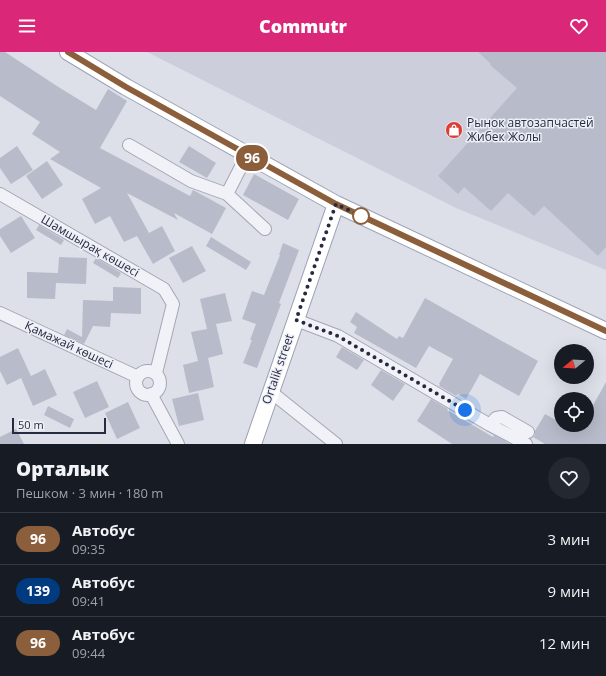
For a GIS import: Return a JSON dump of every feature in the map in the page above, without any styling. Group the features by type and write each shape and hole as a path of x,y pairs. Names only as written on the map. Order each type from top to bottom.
{"main road":[{"path":"68,52 126,87 336,204 606,331"},
{"name":"Ortalik street","path":"253,444 336,204"}],"street":[{"path":"129,145 191,181 227,194 265,229"},
{"path":"227,194 247,155"},
{"name":"Шамшырақ көшесі","path":"0,194 164,289 173,304 156,373"},
{"name":"Қамажай көшесі","path":"0,313 138,377"},
{"path":"296,320 338,336 490,425 526,444"},
{"path":"147,371 156,373 160,380 160,385 156,392 144,394 139,390 137,384 138,377 147,371"},
{"path":"271,392 336,444"},
{"path":"151,394 178,444"},
{"path":"490,425 496,418 502,417 528,432"}],"shaded area":[{"name":"Рынок автозапчастей Жибек Жолы","path":"147,52 606,52 606,270 456,208"}],"building":[{"path":"0,52 5,52 96,110 108,89 127,101 100,148 190,196 193,190 226,208 212,234 174,213 178,220 127,193 149,233 162,226 175,251 153,264 137,236 124,242 110,216 95,224 82,199 101,188 50,159 60,152 32,134 40,122 0,96"},
{"path":"478,52 606,52 606,247 598,256 544,206 534,216 508,193 491,211 464,187 458,194 438,176 517,88 490,65 491,64"},
{"path":"17,146 33,170 11,184 0,168 0,158"},
{"path":"189,146 216,163 207,178 179,162"},
{"path":"47,161 63,185 42,199 26,176"},
{"path":"254,174 299,199 288,220 243,195"},
{"path":"21,216 35,238 11,253 0,236 0,229"},
{"path":"39,225 64,240 61,245 36,230"},
{"path":"211,237 251,262 246,270 206,246"},
{"path":"283,243 299,250 257,368 243,363 252,340 250,340 256,324 242,319 252,291 264,295 280,255"},
{"path":"192,246 206,271 183,283 169,258"},
{"path":"59,257 87,258 86,284 56,283 55,299 27,298 27,272 58,273"},
{"path":"96,258 121,273 118,278 93,263"},
{"path":"113,287 141,288 141,314 111,313 110,327 93,326 84,344 64,335 67,329 82,337 83,300 113,301"},
{"path":"225,293 232,321 216,324 223,354 208,358 214,387 189,393 183,365 198,361 191,332 207,329 200,299"},
{"path":"425,298 538,361 519,396 480,374 466,399 458,394 456,396 439,386 453,359 429,346 416,368 354,333 357,327 350,322 356,312 397,339 399,336 403,338"},
{"path":"342,347 364,360 357,370 336,357"},
{"path":"18,348 31,376 45,369 57,395 33,406 21,378 7,385 0,371 0,357"},
{"path":"381,370 405,384 393,401 371,385"},
{"path":"97,381 109,407 85,418 73,392"},
{"path":"606,382 606,444 545,444 533,437 545,414 554,419 554,432 594,432 594,403"},
{"path":"198,393 204,420 179,426 172,399"},
{"path":"431,399 493,437 494,435 510,444 452,444 417,421"},
{"path":"128,402 140,428 117,439 105,413"},
{"path":"48,406 74,419 70,428 44,415"},
{"path":"16,429 24,444 0,444 0,437"}],"bus line":[{"name":"96","path":"68,52 126,87 336,204 606,331"}],"place":[{"name":"Рынок автозапчастей Жибек Жолы","path":"454,130"}],"route":[{"path":"361,216 336,204 296,320 338,336 465,410"}]}
